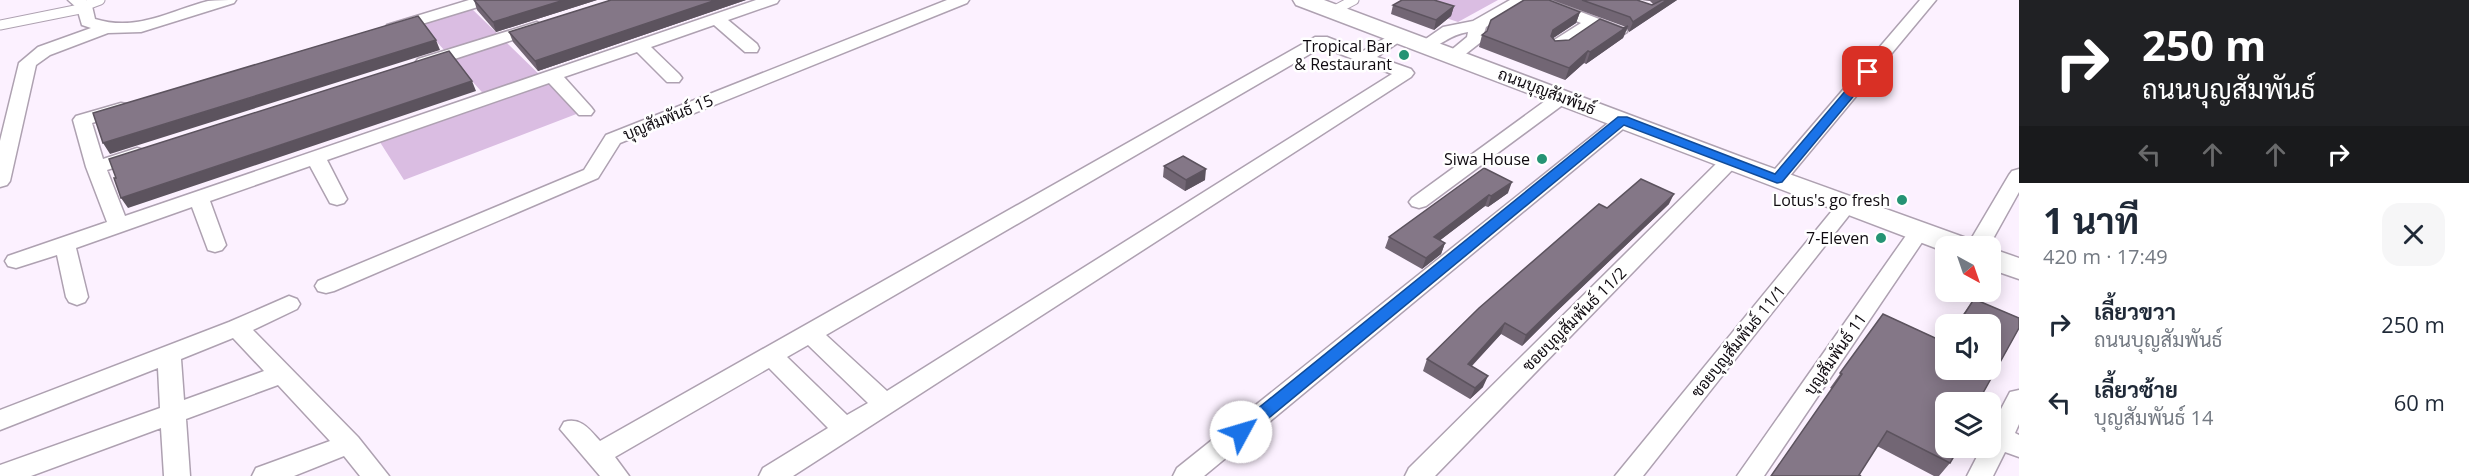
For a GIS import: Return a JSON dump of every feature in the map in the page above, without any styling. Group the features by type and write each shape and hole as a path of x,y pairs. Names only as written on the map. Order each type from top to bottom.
{"street":[{"path":"373,33 485,0"},
{"path":"16,261 771,0"},
{"name":"บุญสัมพันธ์ 15","path":"326,286 591,174 613,139 961,0"},
{"name":"ถนนบุญสัมพันธ์","path":"1305,0 1343,5 1399,35 1452,56 1935,238"},
{"path":"1425,45 1449,30 1478,25 1521,0"},
{"path":"1536,0 1619,32"},
{"path":"1777,179 1929,0"},
{"path":"0,181 28,63 44,51 103,28 150,26 191,14 221,1"},
{"path":"82,4 88,22 103,28"},
{"path":"717,19 751,48"},
{"path":"402,70 556,21"},
{"path":"1557,46 1594,22"},
{"path":"1452,56 1475,39 1478,25"},
{"path":"1364,58 1399,35"},
{"path":"597,455 811,335 1321,41 1405,73 772,476"},
{"path":"640,46 673,78"},
{"path":"553,76 585,111"},
{"path":"1419,202 1562,97"},
{"path":"118,225 96,167 82,120 138,103"},
{"path":"1186,476 1623,120"},
{"path":"96,167 157,147"},
{"path":"316,158 337,199"},
{"name":"ซอยบุญสัมพันธ์ 11/2","path":"1418,476 1729,162"},
{"path":"1984,236 2019,175"},
{"path":"199,198 215,245"},
{"name":"ซอยบุญสัมพันธ์ 11/1","path":"1628,476 1847,206"},
{"name":"บุญสัมพันธ์ 11","path":"1750,476 1919,232"},
{"path":"64,244 77,297"},
{"path":"2001,262 2019,268"},
{"path":"0,420 237,327 289,304"},
{"path":"237,327 349,444 376,476"},
{"path":"811,335 885,404"},
{"path":"169,354 177,476"},
{"path":"772,357 845,429"},
{"path":"1,476 283,374"},
{"path":"1980,476 2009,442 2019,399"},
{"path":"573,429 616,476"},
{"path":"278,474 349,444"}],"lane":[{"path":"0,25 59,15 82,4 100,0"}],"shaded area":[{"path":"1411,0 1498,0 1458,22 1404,4"},
{"path":"470,7 579,113 404,180 378,139 489,100 419,22"}],"building":[{"path":"474,0 564,0 493,22"},
{"path":"611,0 716,0 535,61 509,32"},
{"path":"1402,0 1434,0 1454,6 1436,20 1393,5"},
{"path":"1524,0 1549,0 1580,12 1553,30 1551,36 1555,41 1569,40 1600,19 1623,28 1628,26 1590,52 1588,51 1569,68 1482,35 1487,31 1491,20"},
{"path":"1582,0 1637,0 1652,5 1667,0 1633,22 1630,17"},
{"path":"418,16 436,40 103,143 93,113"},
{"path":"449,51 472,81 121,198 109,159"},
{"path":"1183,156 1206,169 1186,180 1164,166"},
{"path":"1484,168 1512,182 1491,196 1489,195 1434,237 1445,243 1426,258 1389,237"},
{"path":"1641,179 1674,194 1526,335 1505,323 1468,364 1488,376 1475,388 1427,359 1479,308 1599,204 1607,208"},
{"path":"1972,302 1981,302 2019,318 2019,328 2001,360 2001,314 1964,314"},
{"path":"1883,314 1935,338 1935,380 1990,380 1984,392 1935,392 1935,455 1887,431 1859,475 1861,476 1771,476 1842,374 1840,373"},
{"path":"1940,458 1953,458 1950,463"}],"place":[{"name":"Tropical Bar & Restaurant","path":"1404,55"},
{"name":"Siwa House","path":"1542,159"},
{"name":"Lotus's go fresh","path":"1902,200"},
{"name":"7-Eleven","path":"1881,238"}],"route":[{"path":"1241,432 1623,120 1777,179 1868,72"}]}
